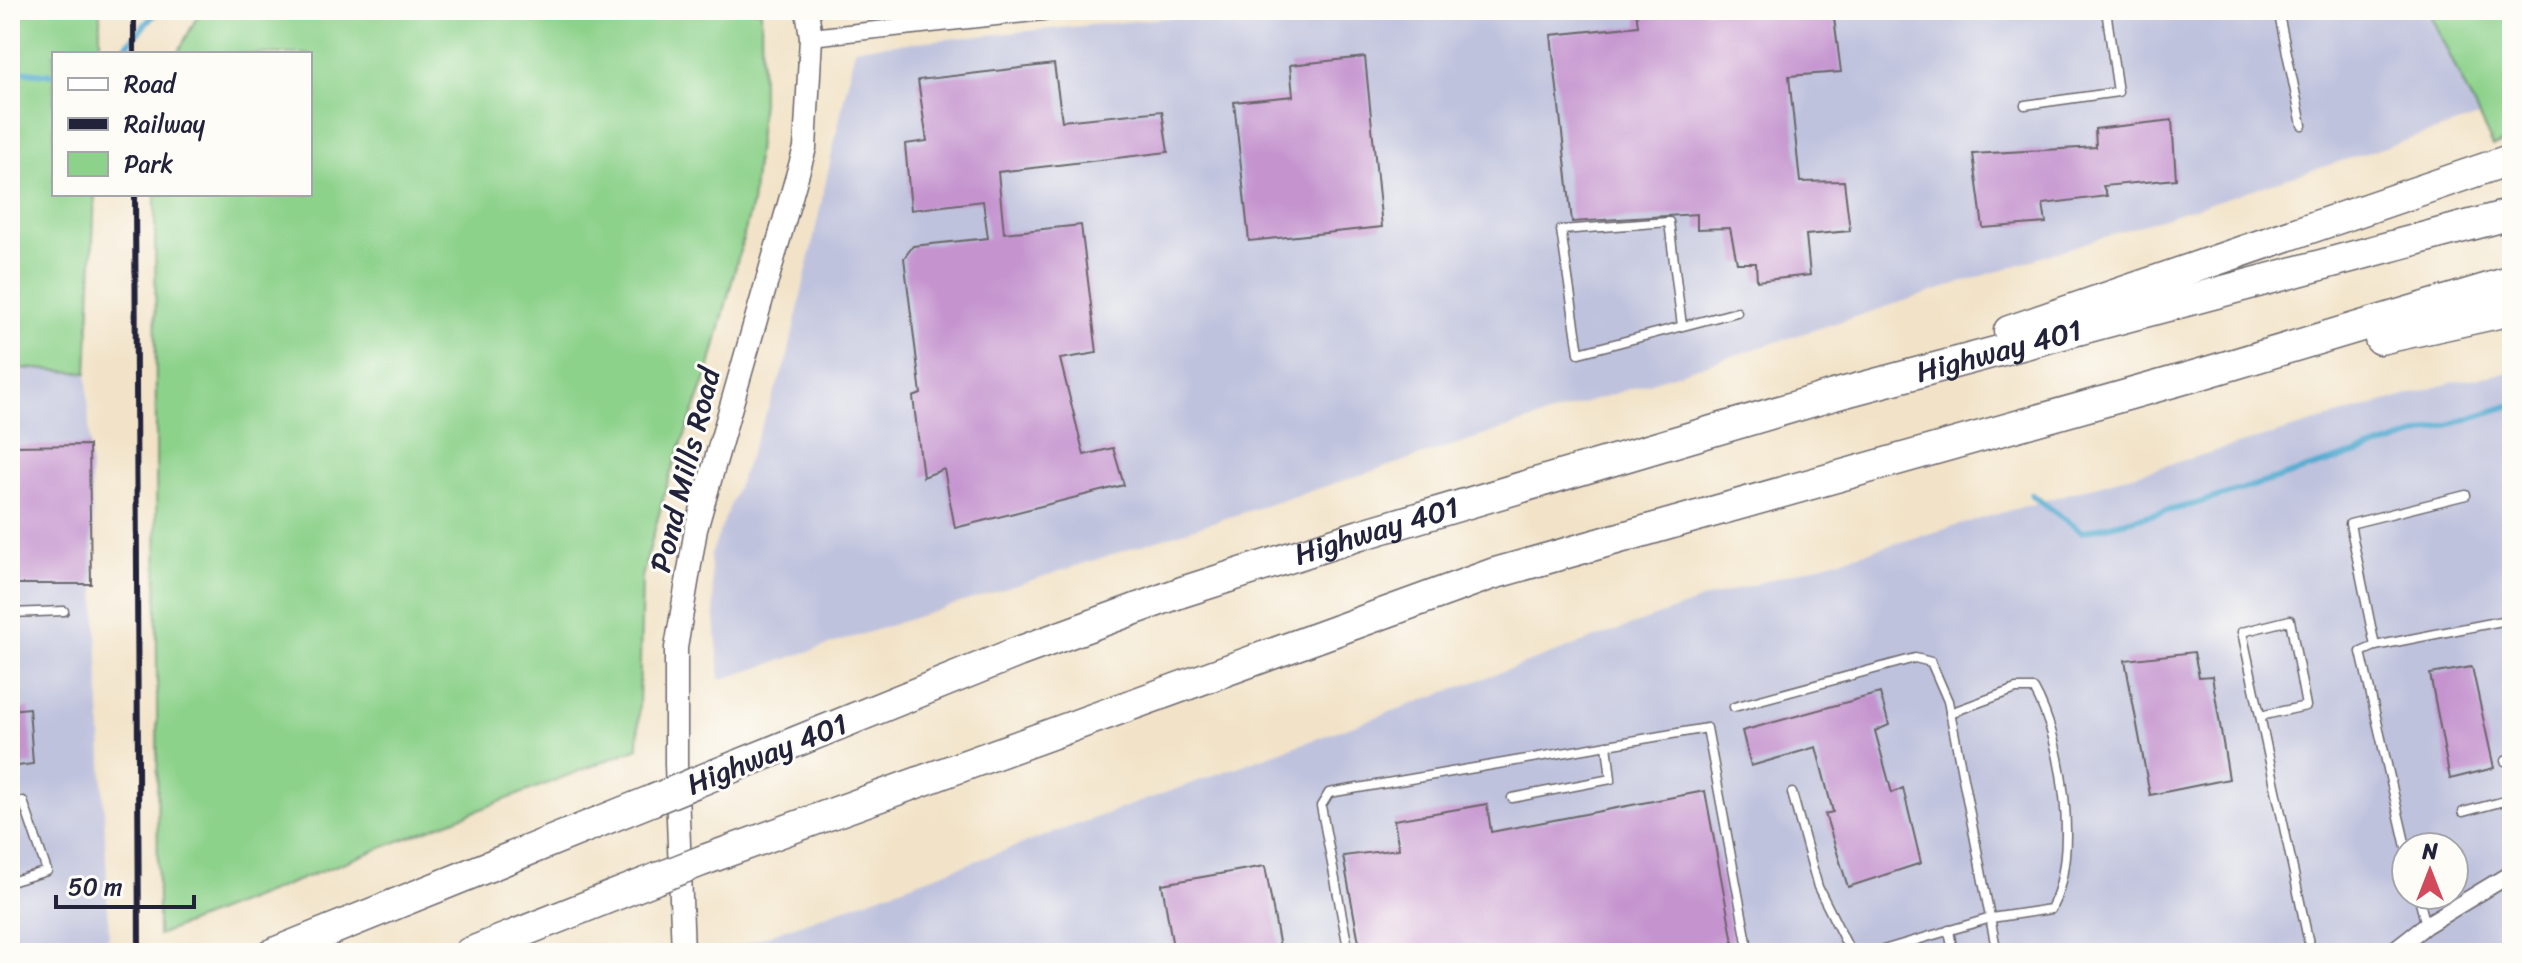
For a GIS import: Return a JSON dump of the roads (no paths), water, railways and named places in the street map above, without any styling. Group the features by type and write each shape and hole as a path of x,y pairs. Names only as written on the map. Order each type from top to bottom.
{"highway":[{"path":"1834,395 1965,346 2512,159"},
{"name":"Highway 401","path":"274,953 1018,652 1182,592 1360,535 1834,395 2512,214"},
{"path":"469,953 704,860 1492,574 2201,374 2512,281"},
{"path":"2201,374 2265,364 2512,310"}],"main road":[{"name":"Pond Mills Road","path":"683,953 676,764 676,648 696,529 805,148 811,37 807,10"}],"street":[{"path":"811,37 1061,10"},
{"path":"2390,953 2426,925 2512,873"}],"lane":[{"path":"2025,105 2118,92 2106,10"},
{"path":"2278,10 2302,125"},
{"path":"1682,326 1669,222 1561,230 1579,353 1737,312"},
{"path":"2375,646 2350,524 2466,495"},
{"path":"10,613 64,611"},
{"path":"2402,831 2361,652 2375,646 2512,619"},
{"path":"2260,716 2306,706 2290,620 2242,632 2260,716 2311,953"},
{"path":"1734,707 1915,658 1931,662 1948,701 1997,953"},
{"path":"1873,953 1991,918 2051,909 2059,895 2066,857 2065,813 2054,738 2034,689 2016,689 1950,713"},
{"path":"1349,953 1321,806 1329,793 1707,728 1749,953"},
{"path":"1512,798 1611,779 1607,745"},
{"path":"1792,793 1818,887 1851,953"},
{"path":"2463,812 2512,799"},
{"path":"10,804 23,801 47,871 10,882"},
{"path":"2422,911 2426,925"},
{"path":"1949,930 1953,953"}],"waterway":[{"path":"121,52 158,10"},
{"path":"10,70 52,75"},
{"path":"2032,495 2082,532 2195,504 2512,405"}],"railway":[{"path":"134,10 134,52"},
{"path":"135,196 139,953"}]}
